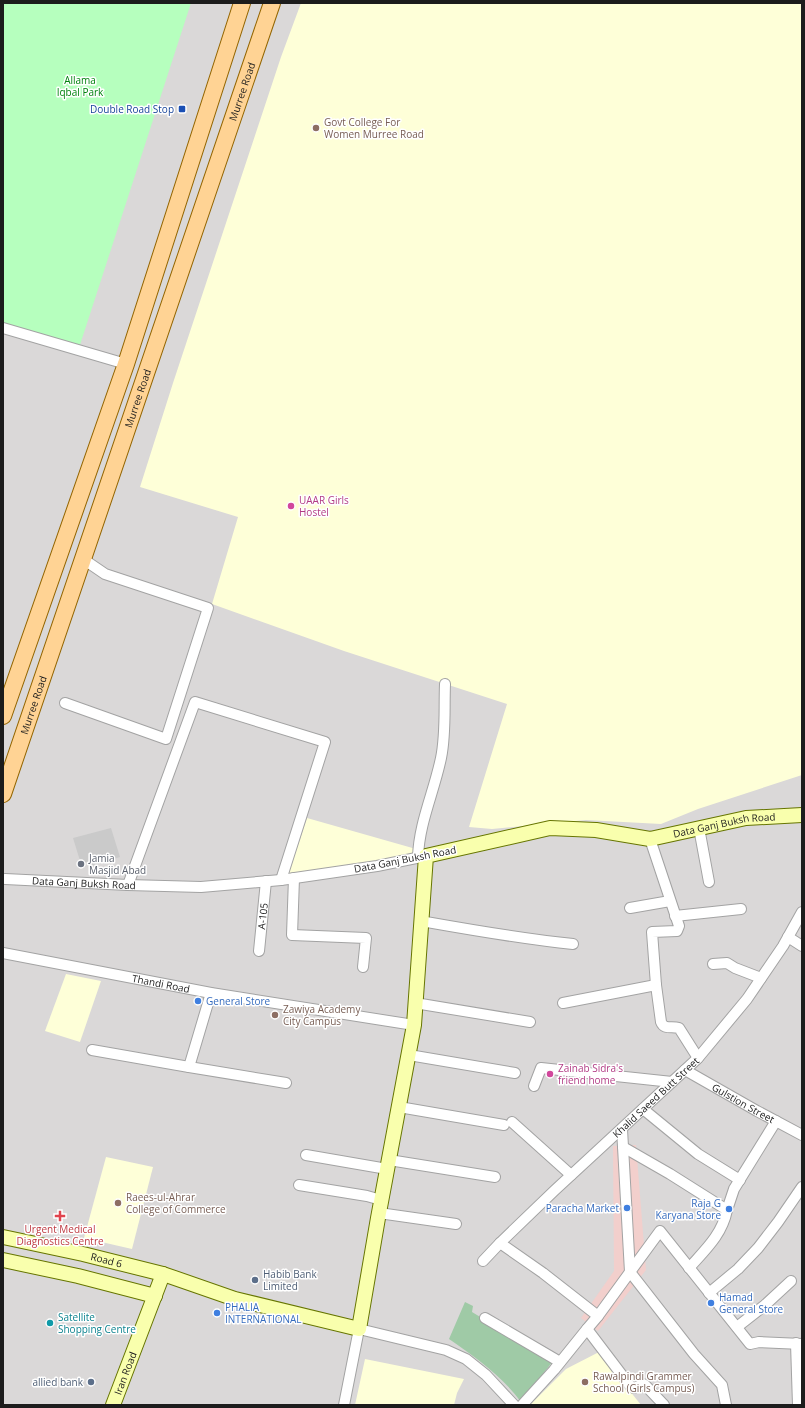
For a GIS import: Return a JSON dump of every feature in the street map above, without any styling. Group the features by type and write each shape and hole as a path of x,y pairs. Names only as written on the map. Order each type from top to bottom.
{"main road":[{"path":"3,716 126,364 242,3"},
{"name":"Murree Road","path":"3,804 3,793 272,3"}],"street":[{"path":"3,328 126,364"},
{"path":"65,703 166,739 208,608 105,574 83,559"},
{"path":"344,1405 414,1025 421,921 422,857 418,841 441,758 444,736 445,684"},
{"path":"128,885 195,702 325,742 281,880"},
{"name":"Data Ganj Buksh Road","path":"5,879 201,887 281,880 377,866 550,828 596,830 650,839 746,818 802,815"},
{"path":"699,828 709,882"},
{"path":"650,839 679,926 677,931 652,932 656,984 662,1025 666,1027 679,1028 698,1058"},
{"path":"294,878 292,935 366,938 363,967"},
{"name":"A-105","path":"259,951 266,881"},
{"path":"630,908 670,901"},
{"path":"675,916 741,909"},
{"name":"Khalid Saeed Butt Street","path":"483,1261 571,1175 698,1058 747,999 788,937 802,912"},
{"path":"421,921 491,934 573,944"},
{"path":"788,937 802,946"},
{"name":"Thandi Road","path":"3,954 211,993 414,1025"},
{"path":"713,964 727,963 735,968 761,978"},
{"path":"563,1003 656,984"},
{"path":"189,1066 211,993"},
{"path":"416,1003 530,1022"},
{"path":"92,1050 286,1083"},
{"path":"409,1055 515,1074"},
{"path":"534,1086 542,1068 672,1082"},
{"name":"Gulstion Street","path":"685,1070 776,1121 800,1130"},
{"path":"399,1107 508,1123 571,1175"},
{"path":"643,1109 698,1154 740,1180"},
{"path":"689,1268 718,1234 725,1222 726,1210 734,1189 776,1121"},
{"path":"622,1129 630,1272 694,1354 722,1385 726,1405"},
{"path":"623,1147 670,1174 726,1210"},
{"path":"306,1155 495,1177"},
{"path":"299,1185 367,1196 380,1206 456,1224"},
{"path":"709,1293 738,1268 758,1248 799,1200 802,1187"},
{"path":"522,1405 598,1316 660,1231 750,1344 759,1342 799,1343 798,1405"},
{"name":"Road 6","path":"3,1237 83,1254 163,1274 235,1299 359,1329"},
{"path":"500,1243 549,1278 598,1316"},
{"path":"3,1260 78,1276 155,1296"},
{"name":"Iran Road","path":"113,1405 163,1274"},
{"path":"737,1327 765,1305 791,1281"},
{"path":"485,1318 560,1362"},
{"path":"359,1329 446,1350 466,1359 486,1375 514,1405"},
{"path":"587,1329 631,1387 634,1388 643,1384 645,1385 664,1405"}],"shaded area":[{"path":"3,3 802,3 802,1405 3,1405"},
{"path":"301,3 802,3 802,775 698,809 661,824 586,820 492,829 469,827 507,704 344,651 212,604 238,517 140,487 281,57"},
{"path":"307,818 416,849 413,853 373,862 288,875"},
{"path":"111,828 120,857 92,866 91,861 81,864 73,838"},
{"path":"66,974 101,981 80,1042 45,1031"},
{"name":"Paracha Market","path":"636,1145 646,1270 598,1331 581,1318 614,1271 613,1146"},
{"name":"Raees-ul-Ahrar College of Commerce","path":"106,1157 153,1167 132,1249 84,1238"},
{"path":"465,1302 473,1306 472,1312 553,1361 521,1402 497,1375 449,1339"},
{"path":"599,1352 641,1405 530,1405 566,1369"},
{"path":"365,1359 464,1379 457,1393 454,1405 355,1405"}],"green space":[{"name":"Allama Iqbal Park","path":"3,3 191,3 78,351 3,327"}],"place":[{"name":"Double Road Stop","path":"182,109"},
{"name":"Govt College For Women Murree Road","path":"316,128"},
{"name":"UAAR Girls Hostel","path":"291,506"},
{"name":"Jamia Masjid Abad","path":"81,864"},
{"name":"General Store","path":"198,1001"},
{"name":"Zawiya Academy City Campus","path":"275,1015"},
{"name":"Zainab Sidra's friend home","path":"550,1074"},
{"name":"Raees-ul-Ahrar College of Commerce","path":"118,1203"},
{"name":"Paracha Market","path":"627,1208"},
{"name":"Raja G Karyana Store","path":"729,1209"},
{"name":"Urgent Medical Diagnostics Centre","path":"60,1216"},
{"name":"Habib Bank Limited","path":"255,1280"},
{"name":"Hamad General Store","path":"711,1303"},
{"name":"PHALIA INTERNATIONAL","path":"217,1313"},
{"name":"Satellite Shopping Centre","path":"50,1323"},
{"name":"allied bank","path":"91,1382"},
{"name":"Rawalpindi Grammer School (Girls Campus)","path":"585,1382"}]}
